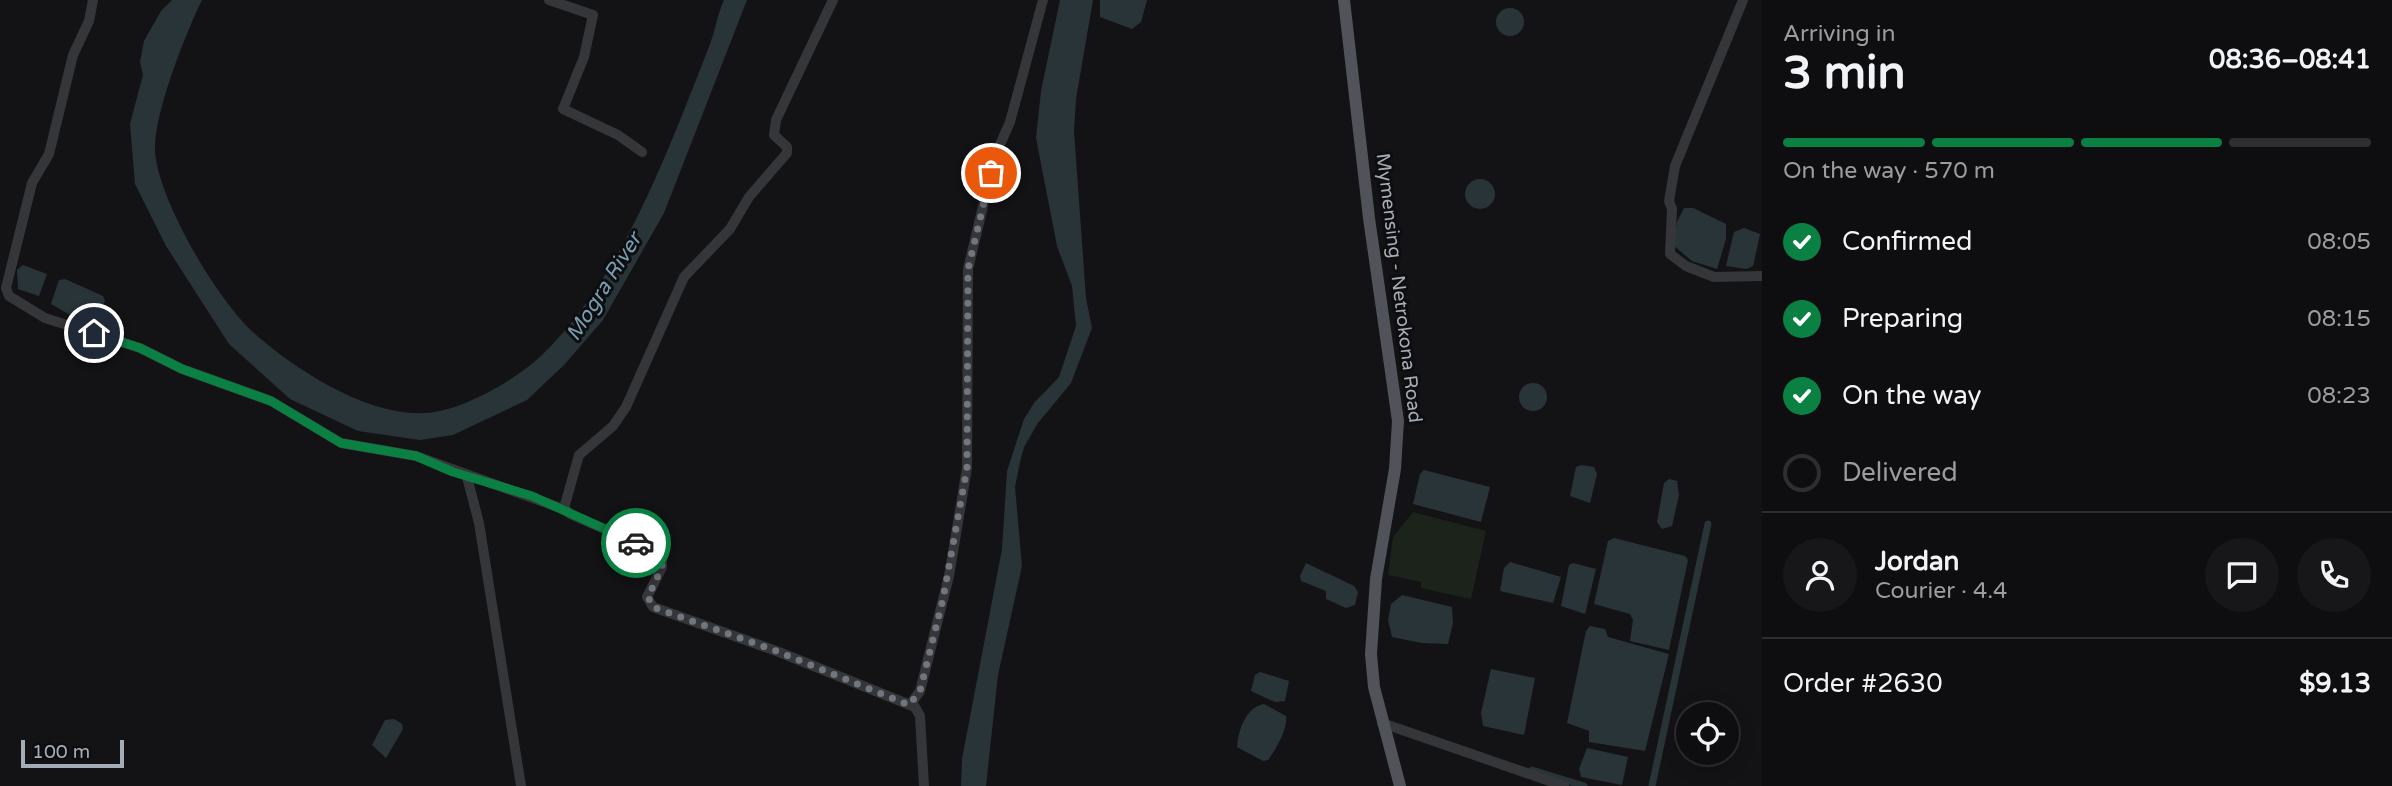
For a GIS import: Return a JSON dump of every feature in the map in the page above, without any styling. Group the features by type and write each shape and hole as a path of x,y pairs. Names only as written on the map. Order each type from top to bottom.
{"main road":[{"name":"Mymensing - Netrokona Road","path":"1344,0 1369,219 1398,421 1395,469 1373,619 1374,687 1400,786"}],"street":[{"path":"93,0 89,21 73,55 49,155 30,189 6,288 9,296 45,318 140,348 182,369 271,401 341,443 416,456 467,477 532,496 657,552 662,558 662,567 648,597 653,607 779,652 918,709 924,786"},
{"path":"549,0 593,15 583,57 563,109 618,135 642,152"},
{"path":"566,510 564,503 579,455 613,426 626,407 684,277 730,229 749,197 788,153 787,146 774,135 776,120 833,0"},
{"path":"909,705 920,691 949,576 967,468 968,269 995,156 1010,122 1043,0"},
{"path":"1743,0 1675,166 1670,188 1673,221 1668,249 1673,258 1686,266 1714,276 1762,276"},
{"path":"467,477 479,523 522,786"},
{"path":"1382,723 1564,786"}],"shaded area":[{"path":"1413,512 1486,531 1471,599 1421,588 1421,582 1388,575 1393,537"}],"water":[{"name":"Mogra River","path":"172,0 202,0 187,33 165,97 159,118 155,152 159,172 178,222 207,274 239,318 290,362 356,399 402,412 425,413 455,407 503,384 542,355 571,324 620,250 641,210 693,87 724,0 747,0 664,213 603,320 564,365 527,400 453,435 420,440 358,431 290,399 229,344 166,246 135,184 130,124 143,75 140,62 144,41 161,11"},
{"path":"1060,0 1093,0 1076,99 1074,131 1086,298 1092,328 1071,383 1038,423 1024,447 1015,487 1022,566 998,675 986,786 961,786 962,759 1002,549 1007,471 1024,419 1034,403 1059,377 1076,326 1072,286 1057,246 1036,138 1041,91"},
{"path":"1100,0 1147,0 1141,22 1132,29 1100,17"},
{"path":"1510,8 1520,12 1524,22 1520,32 1510,36 1500,32 1496,22 1500,12"},
{"path":"1480,179 1486,180 1494,188 1494,200 1486,208 1480,209 1474,208 1466,200 1465,194 1466,188 1474,180"},
{"path":"1684,208 1693,208 1726,224 1726,239 1717,269 1692,261 1673,245 1677,222"},
{"path":"1744,228 1760,234 1753,266 1746,269 1726,266 1734,232"},
{"path":"23,265 47,274 39,296 18,289 17,270"},
{"path":"65,279 103,296 105,301 94,324 84,323 51,304 59,280"},
{"path":"1533,383 1543,387 1547,397 1543,407 1533,411 1523,407 1519,397 1523,387"},
{"path":"1576,467 1594,467 1597,474 1590,503 1570,496"},
{"path":"1424,470 1490,487 1481,522 1413,504 1420,474"},
{"path":"1669,479 1677,481 1679,495 1672,526 1662,529 1657,522 1664,483"},
{"path":"1614,538 1685,556 1688,560 1669,650 1630,641 1633,620 1630,614 1594,604 1608,541"},
{"path":"1510,562 1561,577 1553,603 1500,591 1504,568"},
{"path":"1306,563 1354,586 1358,592 1355,605 1346,608 1326,599 1326,591 1301,581 1300,576"},
{"path":"1573,563 1596,569 1585,614 1561,606 1569,565"},
{"path":"1402,595 1452,607 1453,623 1448,644 1422,643 1392,637 1388,620 1391,604"},
{"path":"1590,626 1605,629 1608,637 1669,654 1645,751 1589,742 1589,731 1567,723 1586,631"},
{"path":"1491,669 1535,678 1524,735 1483,726 1481,713"},
{"path":"1260,672 1289,681 1285,701 1275,702 1251,691 1255,675"},
{"path":"1264,704 1286,716 1286,721 1274,750 1268,760 1263,761 1237,747 1244,720 1252,710"},
{"path":"394,719 402,724 403,729 386,758 372,745 385,720"},
{"path":"1587,748 1628,757 1622,785 1581,777 1579,769"}],"waterway":[{"path":"1652,786 1708,524"},
{"path":"1532,770 1584,786"}],"way so far":[{"path":"636,543 657,552 662,558 662,567 648,597 648,602 653,607 748,640 909,705 920,691 949,576 967,468 970,446 968,269 991,173"}],"route":[{"path":"94,333 140,348 182,369 271,401 335,441 416,456 453,472 532,496 636,543"}]}
